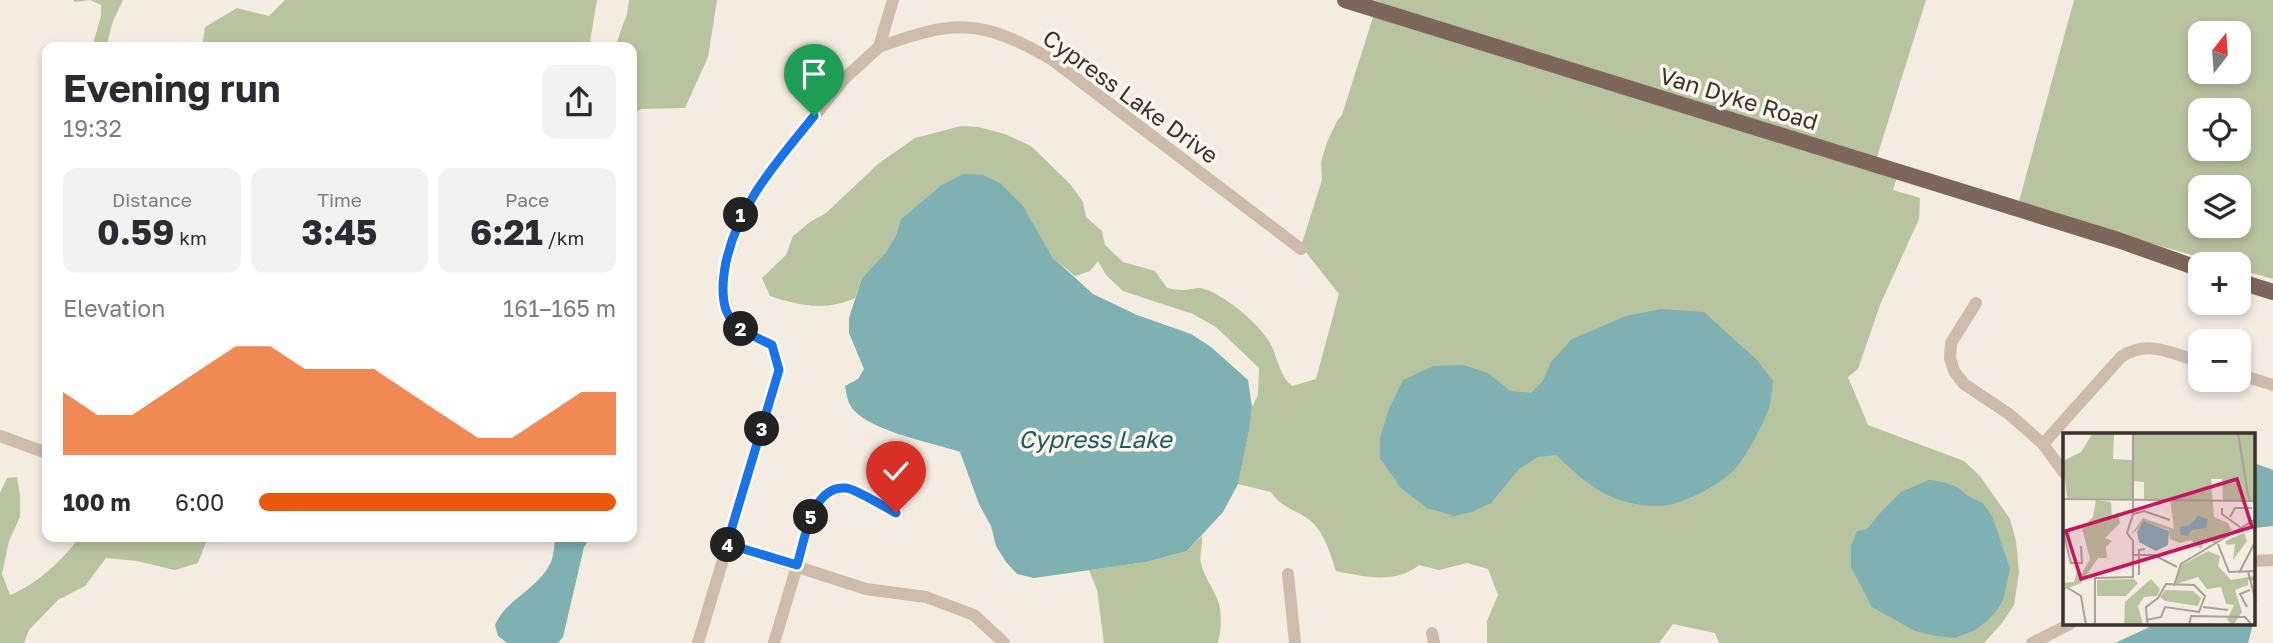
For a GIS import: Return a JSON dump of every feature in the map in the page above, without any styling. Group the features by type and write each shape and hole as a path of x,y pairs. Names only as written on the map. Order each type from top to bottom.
{"main road":[{"name":"Van Dyke Road","path":"1345,0 2188,264"},
{"name":"Van Dyke Road","path":"2118,240 2188,258"},
{"path":"2251,276 2273,283"},
{"path":"2251,285 2273,292"}],"street":[{"path":"698,643 779,370 772,345 740,328 726,311 722,279 730,245 743,211 762,181 845,78 879,47 893,0"},
{"name":"Cypress Lake Drive","path":"879,47 945,27 986,29 1023,43 1051,59 1301,249"},
{"path":"1976,303 1951,343 1950,358 1954,371 1964,384 2009,414 2043,444 2063,471"},
{"path":"2043,444 2131,350 2142,347 2158,349 2188,358"},
{"path":"2251,378 2273,384"},
{"path":"0,436 42,451"},
{"path":"774,643 815,506 827,492 847,488 896,513"},
{"path":"727,544 866,589 926,597 974,615 1004,643"},
{"path":"1288,574 1295,643"},
{"path":"2032,643 2066,626"}],"green space":[{"path":"90,0 123,0 107,42 93,42 101,16 101,5"},
{"path":"285,0 597,0 590,42 203,42 205,27 237,8 269,16"},
{"path":"629,0 717,0 708,57 685,108 637,111 637,42 617,42"},
{"path":"1374,0 1926,0 1876,160 1382,6 1382,3"},
{"path":"2074,0 2273,0 2273,279 2251,273 2251,252 2188,254 2018,205"},
{"path":"1374,14 1897,177 1893,190 1920,198 1919,219 1880,305 1858,369 1848,377 1868,425 1964,461 1980,476 2010,519 2016,541 2019,572 2014,605 1984,643 1719,643 1715,633 1673,624 1659,643 1487,643 1487,621 1498,595 1488,569 1467,563 1439,570 1419,565 1410,571 1390,577 1336,571 1325,541 1310,520 1281,503 1271,492 1238,484 1252,407 1258,395 1259,368 1216,327 1193,314 1123,291 1106,275 1098,261 1090,271 1075,276 1052,257 1037,234 940,186 901,219 886,252 862,278 855,298 834,305 813,306 770,296 762,278 786,255 793,236 826,213 878,164 915,138 961,126 978,127 1005,134 1031,146 1071,185 1083,202 1086,217 1102,231 1105,245 1123,262 1155,271 1167,288 1200,288 1219,296 1241,311 1260,330 1272,347 1285,378 1292,386 1316,379 1339,294 1301,246 1322,180 1321,162 1327,142 1342,115"},
{"path":"17,477 20,496 20,517 9,541 2,574 10,595 30,585 49,570 76,542 206,542 198,563 175,570 137,561 106,558 85,586 58,600 29,630 24,643 0,643 0,493 7,478"},
{"path":"1202,536 1201,563 1220,609 1218,643 1104,643 1097,590 1089,570 1146,562 1187,551"}],"water":[{"name":"Cypress Lake","path":"963,174 983,175 1000,183 1023,206 1052,257 1093,294 1137,315 1191,334 1211,347 1248,380 1252,407 1238,484 1223,512 1187,551 1146,562 1034,578 1017,574 996,546 991,526 979,504 960,452 882,428 867,421 849,403 845,386 858,379 864,369 849,333 849,318 862,278 886,252 901,219 940,186"},
{"path":"1661,309 1704,312 1757,360 1773,381 1769,408 1745,456 1720,482 1699,494 1668,505 1630,503 1596,488 1556,455 1538,457 1519,469 1491,503 1472,512 1454,516 1427,508 1401,488 1380,458 1380,438 1389,409 1403,380 1433,366 1463,365 1488,373 1510,391 1531,393 1543,381 1551,362 1572,339 1626,316"},
{"path":"2256,464 2273,470 2273,526 2256,528"},
{"path":"1929,480 1957,487 1983,503 1993,518 2010,569 2003,600 1997,610 1975,630 1955,638 1915,631 1872,607 1851,567 1851,546 1857,531 1867,529 1901,492"},
{"path":"554,542 588,542 584,547 563,637 558,643 507,643 498,636 495,625 506,608 544,573 552,558"},
{"path":"2152,626 2252,626 2248,643 2115,643"}],"route":[{"path":"814,116 762,181 743,211 730,245 722,279 726,311 740,328 772,345 779,370 727,544 797,565 815,506 827,492 847,488 896,513"}]}
